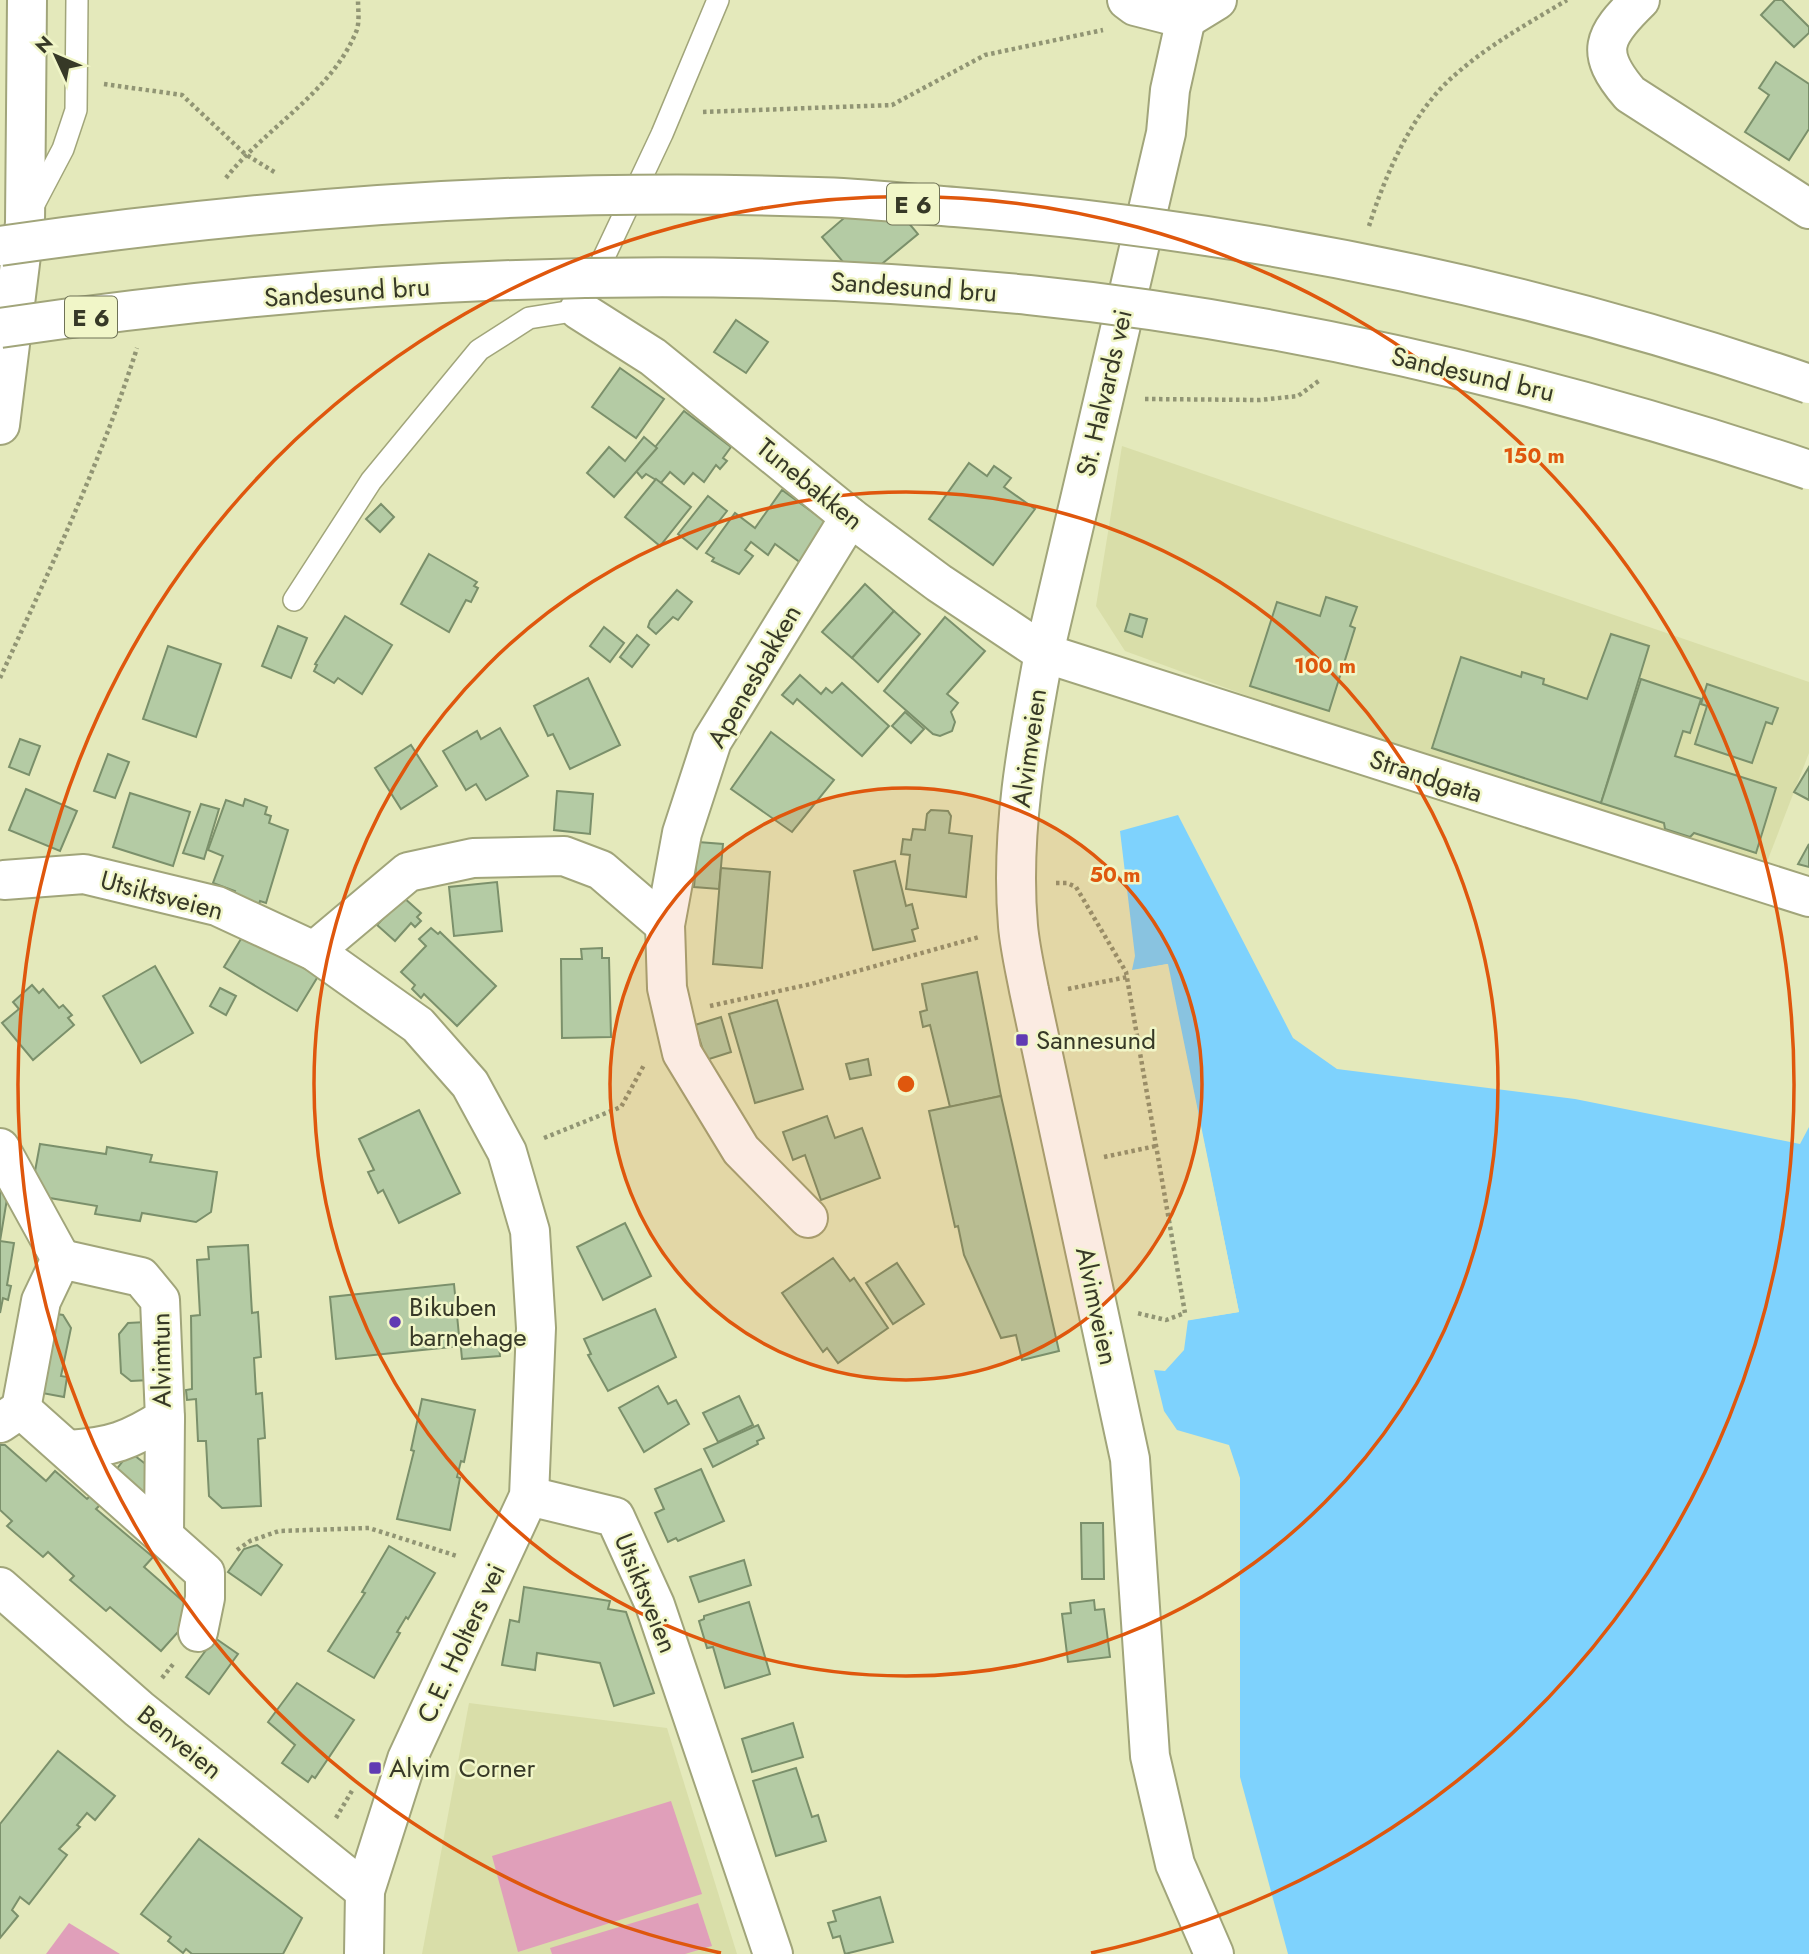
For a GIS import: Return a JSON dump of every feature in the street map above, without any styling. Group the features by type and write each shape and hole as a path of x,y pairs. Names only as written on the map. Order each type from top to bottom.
{"main road":[{"path":"0,425 27,0"},
{"path":"1640,0 1616,23 1606,47 1609,70 1630,94 1809,209"},
{"path":"1121,14 1135,5 1203,5"},
{"name":"St. Halvards vei","path":"1044,653 1166,133 1171,90 1203,5"},
{"name":"E 6","path":"12,234 463,200 674,194 822,197 1042,214 1328,257 1469,286 1604,321 1809,384"},
{"name":"Sandesund bru","path":"0,328 318,292 475,283 671,277 803,279 1028,295 1168,313 1308,337 1445,366 1581,400 1809,470"},
{"name":"Tunebakken","path":"579,310 653,356 850,517 939,583 1044,653"},
{"name":"Apenesbakken","path":"808,1218 741,1150 682,1053 667,988 665,925 682,833 712,741 850,517"},
{"name":"Strandgata","path":"1044,653 1809,897"},
{"name":"Alvimveien","path":"1044,653 1019,806 1016,865 1018,928 1130,1459 1150,1756 1175,1864 1214,1954"},
{"path":"314,951 408,872 473,858 564,856 601,870 665,925"},
{"name":"Utsiktsveien","path":"2,888 84,874 217,906 314,951 418,1025 470,1084 507,1152 530,1231 536,1328 529,1496 615,1517 655,1605 773,1954"},
{"path":"0,1148 61,1259 41,1301 11,1416 69,1450 205,1573 205,1598 198,1632"},
{"name":"Alvimtun","path":"61,1259 142,1277 160,1300 165,1418 139,1434 107,1447 69,1450"},
{"path":"164,1534 165,1418"},
{"name":"C.E. Holters vei","path":"364,1954 365,1891 407,1759 529,1496"},
{"name":"Benveien","path":"0,1587 139,1709 365,1891"}],"lane":[{"path":"12,234 63,149 76,110 77,0"},
{"path":"295,600 371,481 479,350 529,318 579,310 671,113 718,0"}],"path":[{"path":"671,113 892,105 985,55 1121,14"},
{"path":"95,82 182,95 245,154"},
{"path":"1045,883 1067,883 1076,887 1127,977 1185,1313 1166,1320 1139,1312 1132,1314"},
{"path":"811,984 946,946"},
{"path":"1060,991 1127,977"},
{"path":"507,1152 621,1107"},
{"path":"1093,1159 1156,1146"},
{"path":"205,1573 250,1541 279,1531 369,1528 495,1568"},
{"path":"139,1709 198,1632"}],"shaded area":[{"path":"1122,446 1809,682 1809,753 1765,867 1278,707 1125,651 1096,606"},
{"path":"469,1703 667,1728 737,1954 422,1954"},
{"path":"671,1801 702,1894 518,1952 492,1856"},
{"path":"698,1903 712,1946 685,1954 552,1954 550,1948"},
{"path":"69,1923 120,1954 46,1954"}],"water":[{"path":"1178,815 1293,1038 1337,1069 1575,1099 1800,1144 1809,1127 1809,1954 1288,1954 1240,1777 1240,1478 1229,1445 1177,1430 1164,1411 1154,1370 1165,1371 1184,1350 1188,1320 1239,1312 1167,964 1132,970 1135,956 1120,831"}],"pier":[{"path":"1168,964 1239,1312 1185,1321 1188,1317 1235,1310 1165,968 1132,974 1129,971"}],"building":[{"path":"1775,0 1782,0 1809,27 1809,33 1794,47 1761,15"},
{"path":"1776,62 1809,84 1809,129 1789,160 1745,132 1769,95 1759,88"},
{"path":"865,200 896,208 918,234 860,282 822,237"},
{"path":"736,320 768,342 746,373 714,352"},
{"path":"620,368 664,399 636,438 592,407"},
{"path":"684,411 731,447 723,458 727,461 720,469 716,465 704,482 693,473 684,484 670,472 661,483 646,474 642,478 636,471"},
{"path":"644,437 657,448 614,497 587,473 609,447 625,461"},
{"path":"969,463 987,476 994,466 1011,478 1004,487 1035,509 993,565 929,519"},
{"path":"656,479 691,507 660,546 625,517"},
{"path":"782,490 829,524 801,563 775,544 768,555 751,542 745,550 753,556 739,574 712,561 714,558 706,553 735,513 755,528"},
{"path":"708,496 727,511 697,549 678,534"},
{"path":"381,504 394,517 380,532 366,519"},
{"path":"429,554 477,582 474,586 478,588 471,602 466,600 449,632 401,604"},
{"path":"865,584 894,611 852,658 822,632"},
{"path":"677,590 692,602 678,620 673,617 656,634 648,627 650,621"},
{"path":"1326,597 1357,607 1350,626 1355,628 1329,711 1250,686 1277,602 1320,616"},
{"path":"894,611 920,634 878,682 852,658"},
{"path":"1130,614 1147,619 1142,637 1125,631"},
{"path":"345,616 392,645 362,694 338,678 334,683 314,671 317,665 315,664"},
{"path":"945,617 985,651 947,694 958,703 951,712 955,722 952,731 940,736 933,734 884,691"},
{"path":"278,626 307,638 291,678 262,666"},
{"path":"604,627 624,643 610,662 590,646"},
{"path":"1611,634 1649,646 1601,803 1432,748 1461,657 1521,677 1522,672 1544,679 1543,684 1587,699"},
{"path":"637,635 649,645 632,667 620,657"},
{"path":"168,646 221,664 196,737 143,719"},
{"path":"800,675 821,694 826,688 832,693 842,683 889,726 862,756 797,699 793,704 782,695"},
{"path":"588,678 620,745 570,769 553,734 548,736 534,706"},
{"path":"1641,679 1701,699 1690,733 1683,731 1675,756 1776,788 1756,853 1694,833 1690,837 1665,829 1664,823 1601,803"},
{"path":"1707,684 1778,708 1772,724 1766,722 1752,763 1695,744 1707,706 1701,704"},
{"path":"905,712 924,729 911,743 892,726"},
{"path":"500,728 528,776 486,800 476,784 466,790 443,751 477,731 481,739"},
{"path":"771,732 834,780 792,832 731,789"},
{"path":"20,739 40,746 29,775 9,767"},
{"path":"411,745 437,786 401,809 375,768"},
{"path":"108,754 129,762 115,798 94,791"},
{"path":"1809,767 1809,800 1794,792"},
{"path":"26,789 77,811 60,851 9,830"},
{"path":"557,791 593,794 590,834 554,830"},
{"path":"130,793 190,812 173,866 113,847"},
{"path":"245,799 267,807 265,814 271,816 269,823 288,830 266,903 260,901 258,907 233,898 235,891 213,883 223,856 208,850 226,800 243,806"},
{"path":"201,804 219,809 204,859 183,853"},
{"path":"931,810 948,811 951,816 949,833 972,836 966,897 906,889 910,855 901,854 903,839 911,840 913,829 925,830 927,814"},
{"path":"698,842 723,844 719,889 694,887"},
{"path":"1809,844 1809,867 1798,864"},
{"path":"895,861 906,906 912,904 918,928 912,930 915,941 873,950 854,871"},
{"path":"721,868 770,872 762,968 713,964"},
{"path":"497,882 502,931 454,936 449,887"},
{"path":"403,897 421,913 417,917 421,921 415,927 411,923 395,941 377,925"},
{"path":"431,928 438,934 440,932 496,986 457,1026 424,994 421,998 412,989 415,985 401,972 426,946 419,939"},
{"path":"247,929 320,973 297,1011 224,967"},
{"path":"602,948 602,958 609,958 611,1037 562,1038 561,959 582,959 581,949"},
{"path":"155,966 193,1033 141,1063 103,996"},
{"path":"977,972 1001,1096 950,1107 930,1025 923,1027 920,1012 927,1010 922,984"},
{"path":"32,985 39,993 43,989 59,1008 63,1005 72,1015 68,1018 74,1025 33,1060 2,1023 19,1009 13,1002"},
{"path":"220,988 236,996 226,1015 210,1006"},
{"path":"777,1000 803,1089 755,1103 729,1014"},
{"path":"721,1017 731,1052 706,1060 695,1025"},
{"path":"868,1059 871,1075 850,1079 846,1064"},
{"path":"1001,1096 1059,1351 1022,1360 1016,1335 1001,1338 964,1255 958,1226 955,1227 929,1111"},
{"path":"419,1110 460,1193 399,1223 383,1190 378,1193 368,1172 374,1170 359,1139"},
{"path":"827,1116 835,1138 862,1128 880,1178 821,1200 805,1155 793,1160 783,1132"},
{"path":"40,1144 106,1154 107,1147 152,1155 150,1162 217,1172 211,1212 196,1222 142,1213 140,1221 95,1214 97,1206 44,1197 33,1182"},
{"path":"0,1173 9,1187 0,1241"},
{"path":"625,1223 651,1276 603,1300 577,1247"},
{"path":"0,1241 14,1243 7,1285 11,1286 8,1300 3,1298 0,1313"},
{"path":"248,1245 252,1313 258,1312 261,1357 254,1358 256,1394 262,1393 265,1438 258,1439 261,1506 222,1508 209,1496 206,1441 198,1441 196,1399 187,1400 186,1390 192,1389 191,1316 200,1315 197,1260 209,1259 208,1247"},
{"path":"833,1258 850,1281 854,1278 888,1328 838,1363 827,1348 823,1352 782,1293"},
{"path":"897,1263 924,1304 893,1324 866,1283"},
{"path":"454,1284 460,1346 336,1359 330,1297"},
{"path":"655,1309 676,1357 608,1391 588,1355 591,1354 584,1339"},
{"path":"45,1312 63,1315 71,1328 61,1376 67,1377 64,1397 42,1393"},
{"path":"146,1322 150,1380 131,1381 121,1373 119,1334 128,1323"},
{"path":"498,1335 500,1356 462,1359 460,1338"},
{"path":"658,1386 668,1404 676,1400 689,1424 644,1452 619,1408"},
{"path":"739,1396 753,1425 718,1442 703,1413"},
{"path":"422,1399 475,1410 464,1462 461,1461 457,1477 460,1478 450,1530 397,1519 414,1451 411,1450"},
{"path":"758,1425 764,1438 757,1441 758,1444 713,1467 704,1449"},
{"path":"0,1445 5,1445 46,1481 55,1471 87,1499 90,1496 100,1505 96,1509 153,1557 144,1567 184,1602 187,1622 161,1651 110,1607 106,1611 70,1580 74,1576 48,1552 43,1557 7,1526 12,1521 0,1510"},
{"path":"130,1452 152,1469 154,1484 142,1499 112,1475"},
{"path":"701,1469 724,1521 678,1541 676,1538 668,1542 655,1513 664,1509 655,1489"},
{"path":"1081,1523 1103,1523 1104,1579 1082,1579"},
{"path":"257,1545 282,1565 261,1595 228,1572 244,1549"},
{"path":"389,1546 435,1573 408,1619 406,1617 397,1632 400,1633 374,1678 328,1651 365,1593 362,1592"},
{"path":"744,1560 751,1585 699,1602 690,1577"},
{"path":"524,1587 610,1601 608,1609 626,1612 654,1693 614,1706 600,1663 537,1653 535,1670 502,1665 510,1620 519,1622"},
{"path":"1094,1600 1095,1610 1104,1609 1110,1657 1068,1662 1062,1614 1071,1613 1070,1603"},
{"path":"749,1602 770,1674 725,1688 713,1647 707,1648 699,1621 704,1619 704,1616"},
{"path":"215,1638 238,1654 209,1694 186,1677"},
{"path":"297,1683 354,1720 315,1778 312,1776 308,1782 282,1763 295,1745 268,1722"},
{"path":"793,1723 803,1757 752,1772 742,1739"},
{"path":"58,1751 115,1796 95,1820 87,1813 77,1825 80,1827 59,1849 67,1855 29,1904 20,1897 12,1910 18,1916 0,1938 0,1824"},
{"path":"796,1768 812,1817 818,1815 826,1841 776,1856 753,1781"},
{"path":"199,1839 302,1918 283,1954 192,1954 186,1949 183,1953 168,1941 171,1937 141,1914"},
{"path":"880,1897 893,1942 845,1954 840,1936 833,1938 828,1923 836,1921 833,1911"}],"place":[{"name":"Sannesund","path":"1022,1040"},
{"name":"Bikuben barnehage","path":"395,1322"},
{"name":"Alvim Corner","path":"375,1768"}]}
